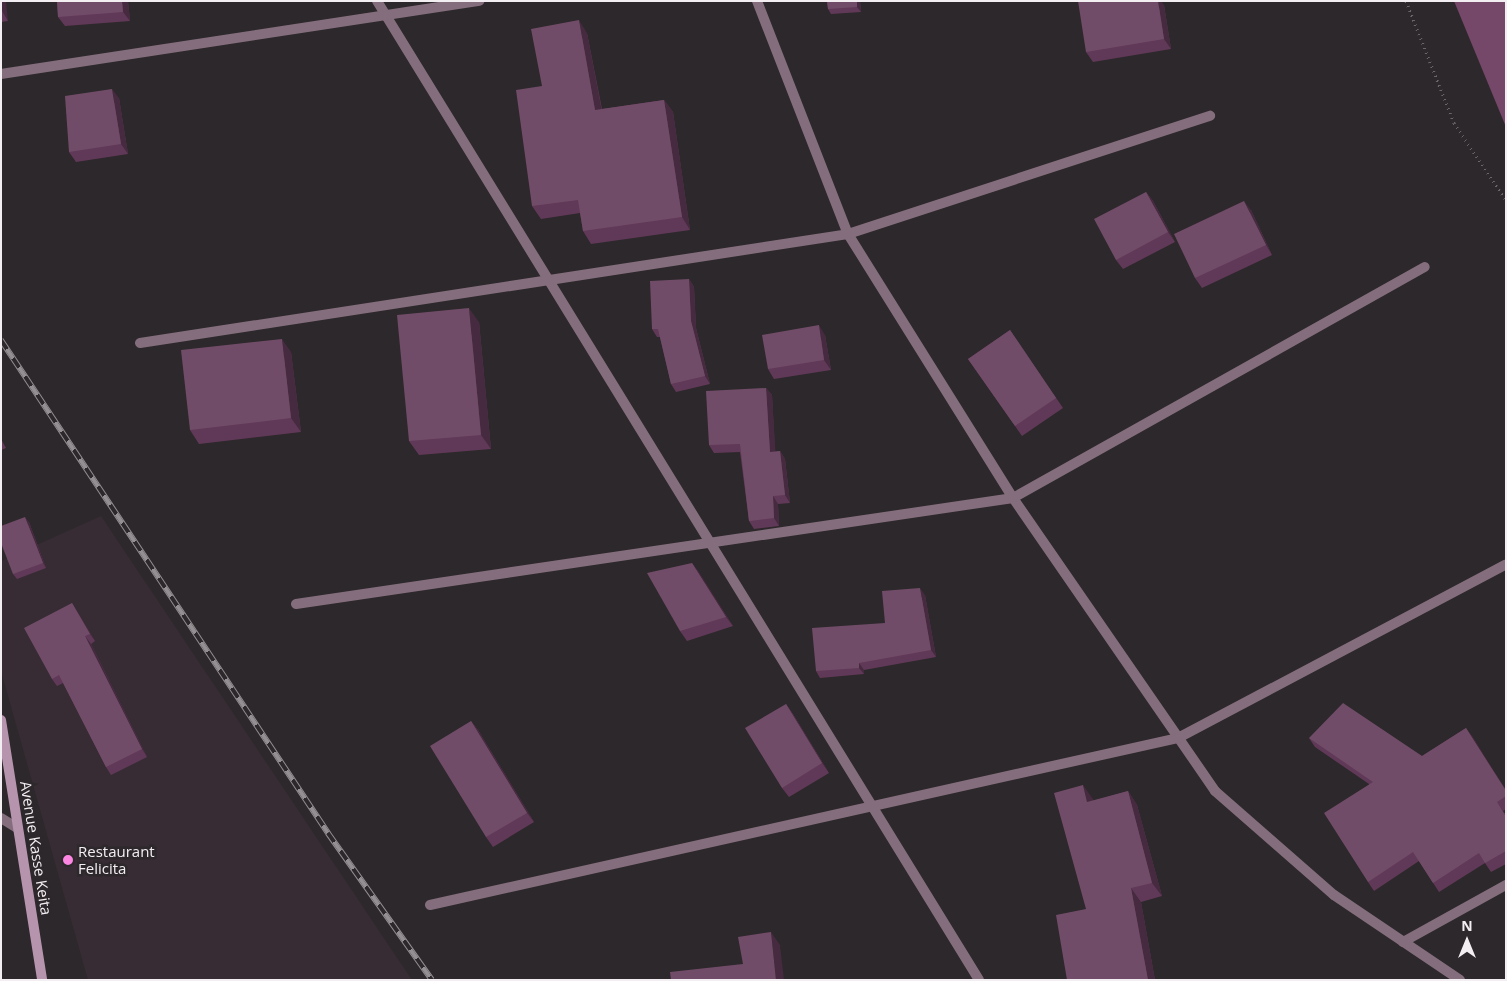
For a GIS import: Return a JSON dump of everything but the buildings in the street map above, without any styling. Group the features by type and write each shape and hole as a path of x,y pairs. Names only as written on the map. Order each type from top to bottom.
{"main road":[{"name":"Avenue Kasse Keita","path":"1,720 42,980"}],"street":[{"path":"377,1 874,806 979,980"},
{"path":"1,74 479,1"},
{"path":"756,1 848,234 1013,498 1215,791 1334,895 1460,980"},
{"path":"140,343 848,234 1210,116"},
{"path":"296,604 1013,498 1425,268"},
{"path":"430,905 1178,738 1506,564"},
{"path":"1,818 17,828"},
{"path":"1403,942 1506,885"}],"path":[{"path":"1406,1 1454,123 1506,200"}],"shaded area":[{"path":"1454,1 1506,1 1506,127"},
{"path":"101,516 412,980 88,980 1,671 1,561"}],"railway":[{"path":"1,340 328,833 432,980"}],"place":[{"name":"Restaurant Felicita","path":"68,860"}]}
